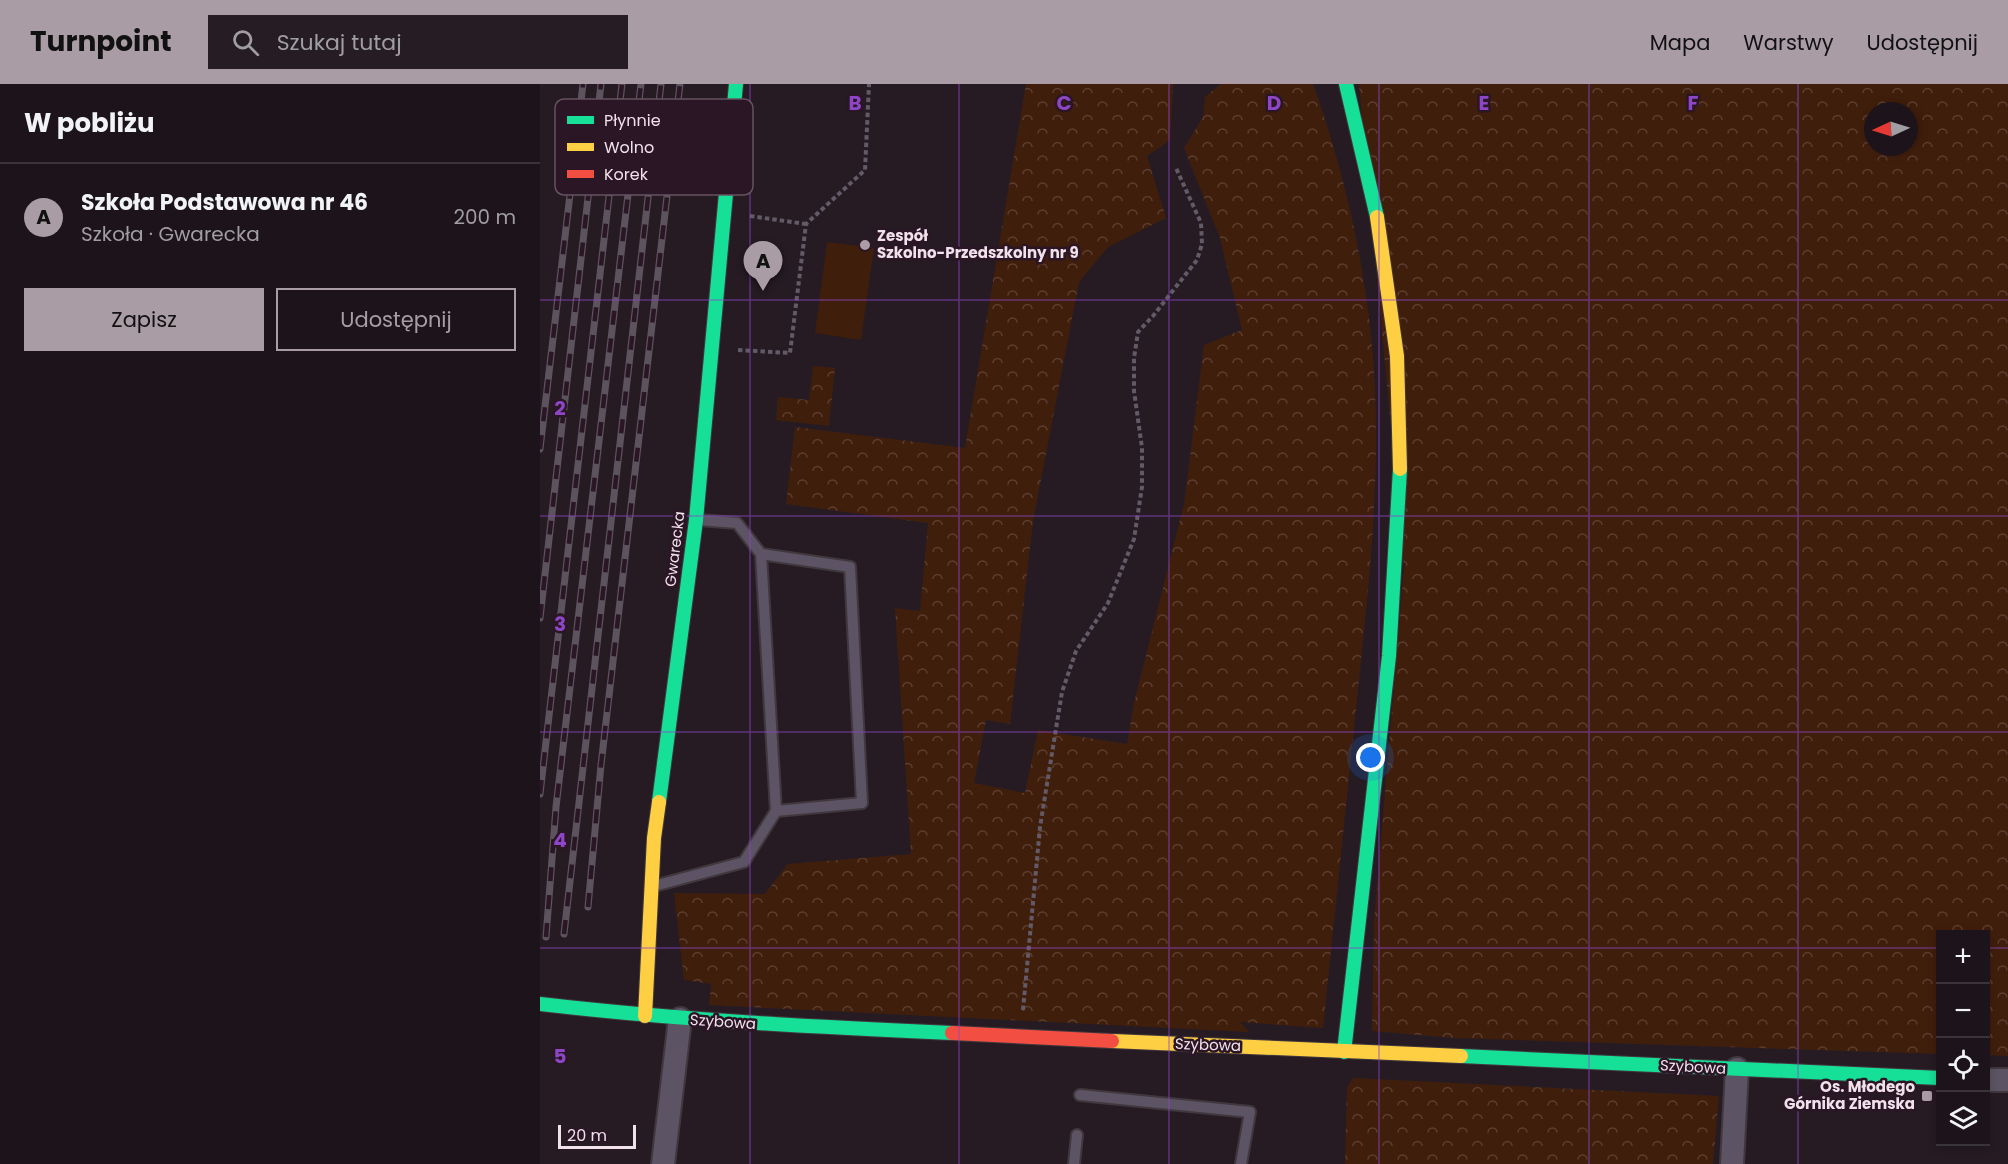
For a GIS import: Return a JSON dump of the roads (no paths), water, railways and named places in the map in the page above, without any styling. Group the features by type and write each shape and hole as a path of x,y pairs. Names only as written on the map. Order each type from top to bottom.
{"street":[{"name":"Gwarecka","path":"734,99 736,84"},
{"path":"1344,1052 1389,656 1401,492 1397,356 1380,229 1346,84"},
{"name":"Gwarecka","path":"645,1016 654,838 696,520 725,195"},
{"name":"Szybowa","path":"540,1004 680,1019 1021,1038 1936,1078"},
{"name":"Szybowa","path":"663,1164 680,1019"},
{"name":"Szybowa","path":"1732,1164 1737,1069"},
{"path":"1990,1080 2008,1080"}],"lane":[{"path":"651,886 664,885 744,862 776,811 761,554 737,523 696,520"},
{"path":"761,554 850,567 862,802 776,811"},
{"path":"1080,1095 1250,1112 1241,1164"},
{"path":"1074,1164 1077,1135"}],"railway":[{"path":"581,99 583,84"},
{"path":"599,99 601,84"},
{"path":"620,99 622,84"},
{"path":"639,99 641,84"},
{"path":"659,99 661,84"},
{"path":"678,99 680,84"},
{"path":"540,449 570,195"},
{"path":"540,618 588,195"},
{"path":"540,794 609,195"},
{"path":"546,937 556,807 628,195"},
{"path":"564,934 648,195"},
{"path":"588,907 601,765 667,195"}],"place":[{"name":"Zespół Szkolno-Przedszkolny nr 9","path":"865,245"},
{"name":"Szkoła Podstawowa nr 46","path":"763,291"},
{"name":"Os. Młodego Górnika Ziemska","path":"1927,1096"}]}
